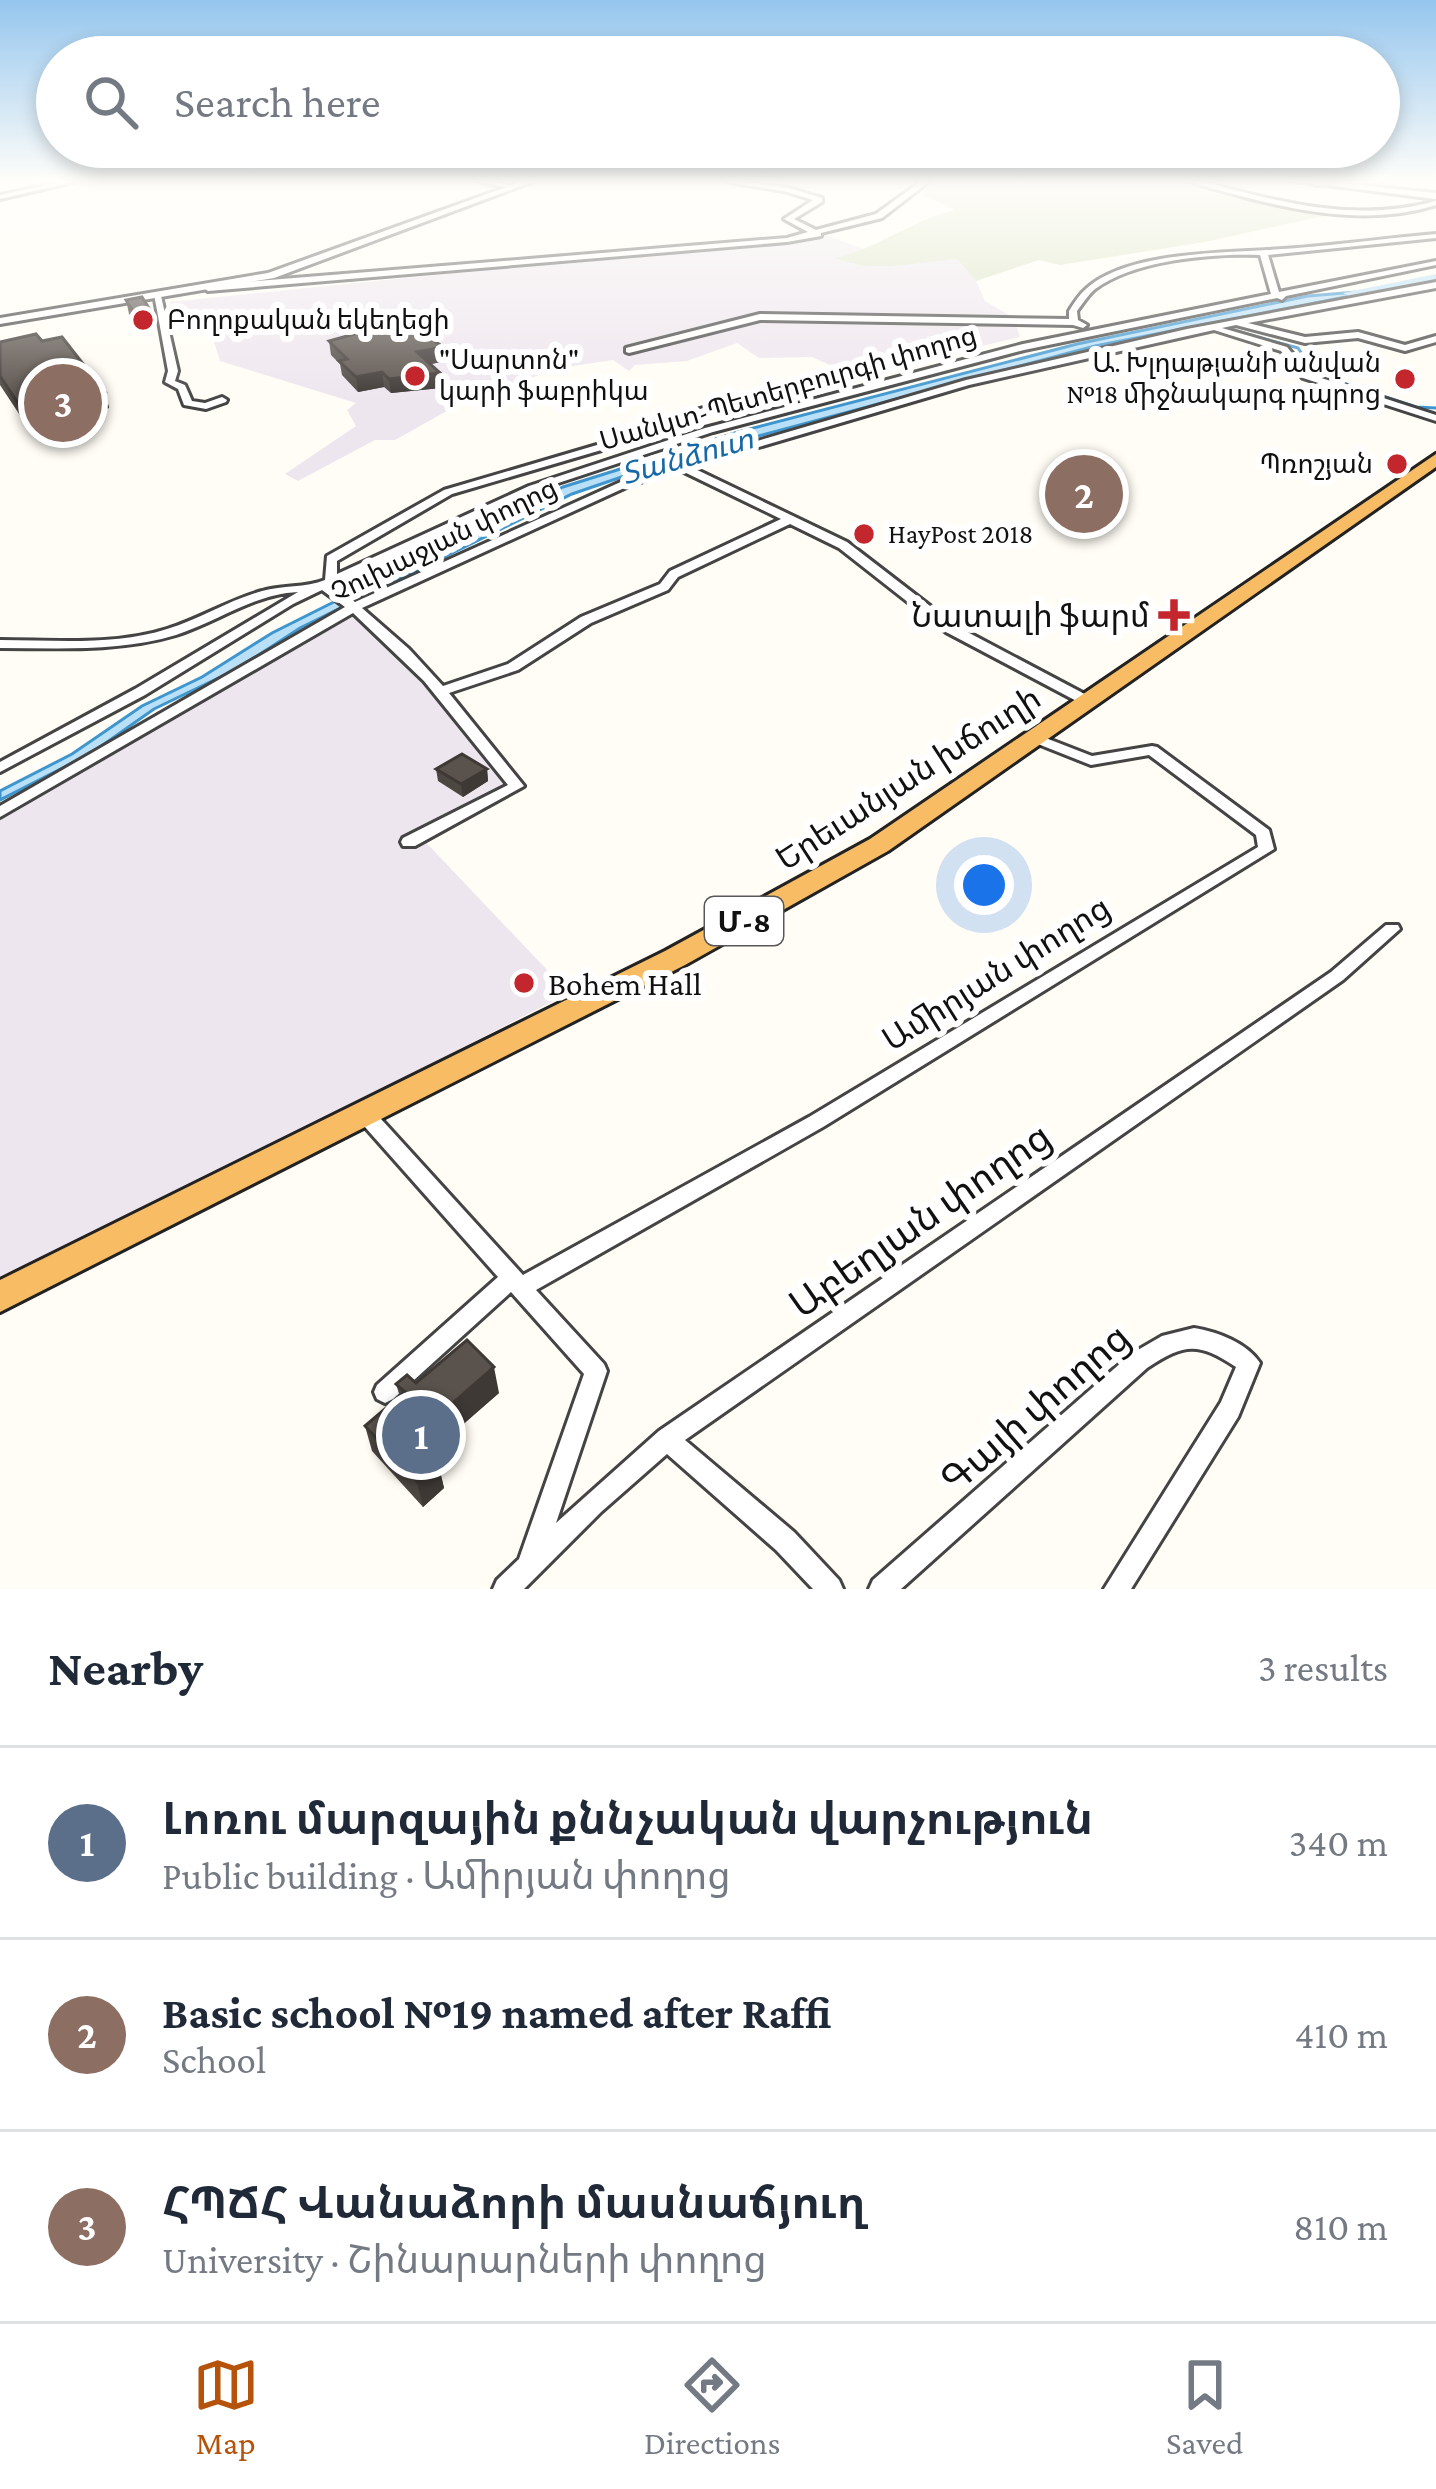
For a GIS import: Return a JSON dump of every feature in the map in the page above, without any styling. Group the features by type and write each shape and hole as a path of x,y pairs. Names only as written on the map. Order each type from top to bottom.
{"highway":[{"name":"Երեւանյան խճուղի","path":"0,1297 784,900 880,845 1436,459"}],"street":[{"path":"300,274 349,254"},
{"path":"0,321 300,274 352,278 638,254"},
{"path":"1075,322 1073,311 1085,294 1120,273 1202,256 1259,254"},
{"path":"1264,254 1281,296 1304,308"},
{"name":"Սանկտ-Պետերբուրգի փողոց","path":"0,768 324,586 533,488 665,444 875,385 1097,331 1436,263"},
{"name":"Չուխաջյան փողոց","path":"0,812 350,602 565,507 678,465 966,383 1304,308 1436,286"},
{"path":"157,296 173,370 170,382 182,388 188,404 222,400"},
{"path":"629,350 760,316 1075,322 1097,331"},
{"path":"1235,323 1305,340 1358,335 1405,348 1436,339"},
{"path":"1210,328 1284,349 1300,373 1311,378 1436,418"},
{"path":"324,586 331,559 448,492 679,424 694,414 755,396"},
{"path":"678,465 844,544 951,628 1089,702"},
{"path":"442,691 513,667 586,620 664,586 674,574 791,519"},
{"path":"0,644 143,639 194,624 284,586 324,586 350,602 442,691 517,786 409,842"},
{"name":"Ամիրյան փողոց","path":"385,1392 515,1284 816,1122 1266,848 1264,833 1152,750 1090,761 1038,739"},
{"name":"Աբեղյան փողոց","path":"506,1589 667,1439 1337,976 1391,929"},
{"path":"364,1114 596,1370 528,1569"},
{"name":"Գայի փողոց","path":"882,1589 1164,1344 1179,1337 1206,1338 1249,1363 1230,1408 1117,1589"},
{"path":"667,1439 784,1541 830,1589"}],"shaded area":[{"path":"638,254 865,254 851,264 957,259 976,281 985,301 1014,318 1020,337 854,376 812,357 759,358 737,343 687,361 635,365 629,371 613,360 567,367 479,393 395,440 375,440 298,481 285,474 356,426 347,410 356,403 220,361 207,319 176,319 170,302"},
{"path":"353,612 437,693 508,785 417,833 569,993 0,1284 0,816"}],"green space":[{"path":"848,254 1128,254 1060,265 1039,260 976,281 957,259 880,266 836,258"}],"water":[{"path":"1381,290 1095,346 680,457 572,494 300,628 237,669 154,709 90,754 0,800 0,791 72,754 142,706 202,677 272,633 563,487 738,432 1077,344 1308,296"}],"building":[{"path":"142,297 152,313 136,316 126,300"},
{"path":"405,320 443,347 417,352 440,373 389,379 382,372 356,377 339,361 347,359 329,341"},
{"path":"36,334 42,341 62,337 105,392 81,397 87,405 28,418 0,376 0,342"},
{"path":"462,754 487,769 461,784 436,769"},
{"path":"467,1340 494,1367 414,1437 438,1463 417,1482 365,1426 405,1392 396,1384 407,1375 416,1383"}],"waterway":[{"name":"Տանձուտ","path":"1350,293 1436,278"},
{"path":"1233,330 1298,348 1316,374 1416,407 1436,408"}],"place":[{"name":"Բողոքական եկեղեցի","path":"143,320"},
{"name":"\"Սարտոն\" կարի ֆաբրիկա","path":"415,376"},
{"name":"Ա. Խլղաթյանի անվան №18 միջնակարգ դպրոց","path":"1405,379"},
{"name":"ՀՊՃՀ Վանաձորի մասնաճյուղ","path":"63,403"},
{"name":"Պռոշյան","path":"1397,464"},
{"name":"Basic school №19 named after Raffi","path":"1084,494"},
{"name":"HayPost 2018","path":"864,534"},
{"name":"Նատալի ֆարմ","path":"1174,615"},
{"name":"Bohem Hall","path":"524,983"},
{"name":"Լոռու մարզային քննչական վարչություն","path":"421,1435"}]}
